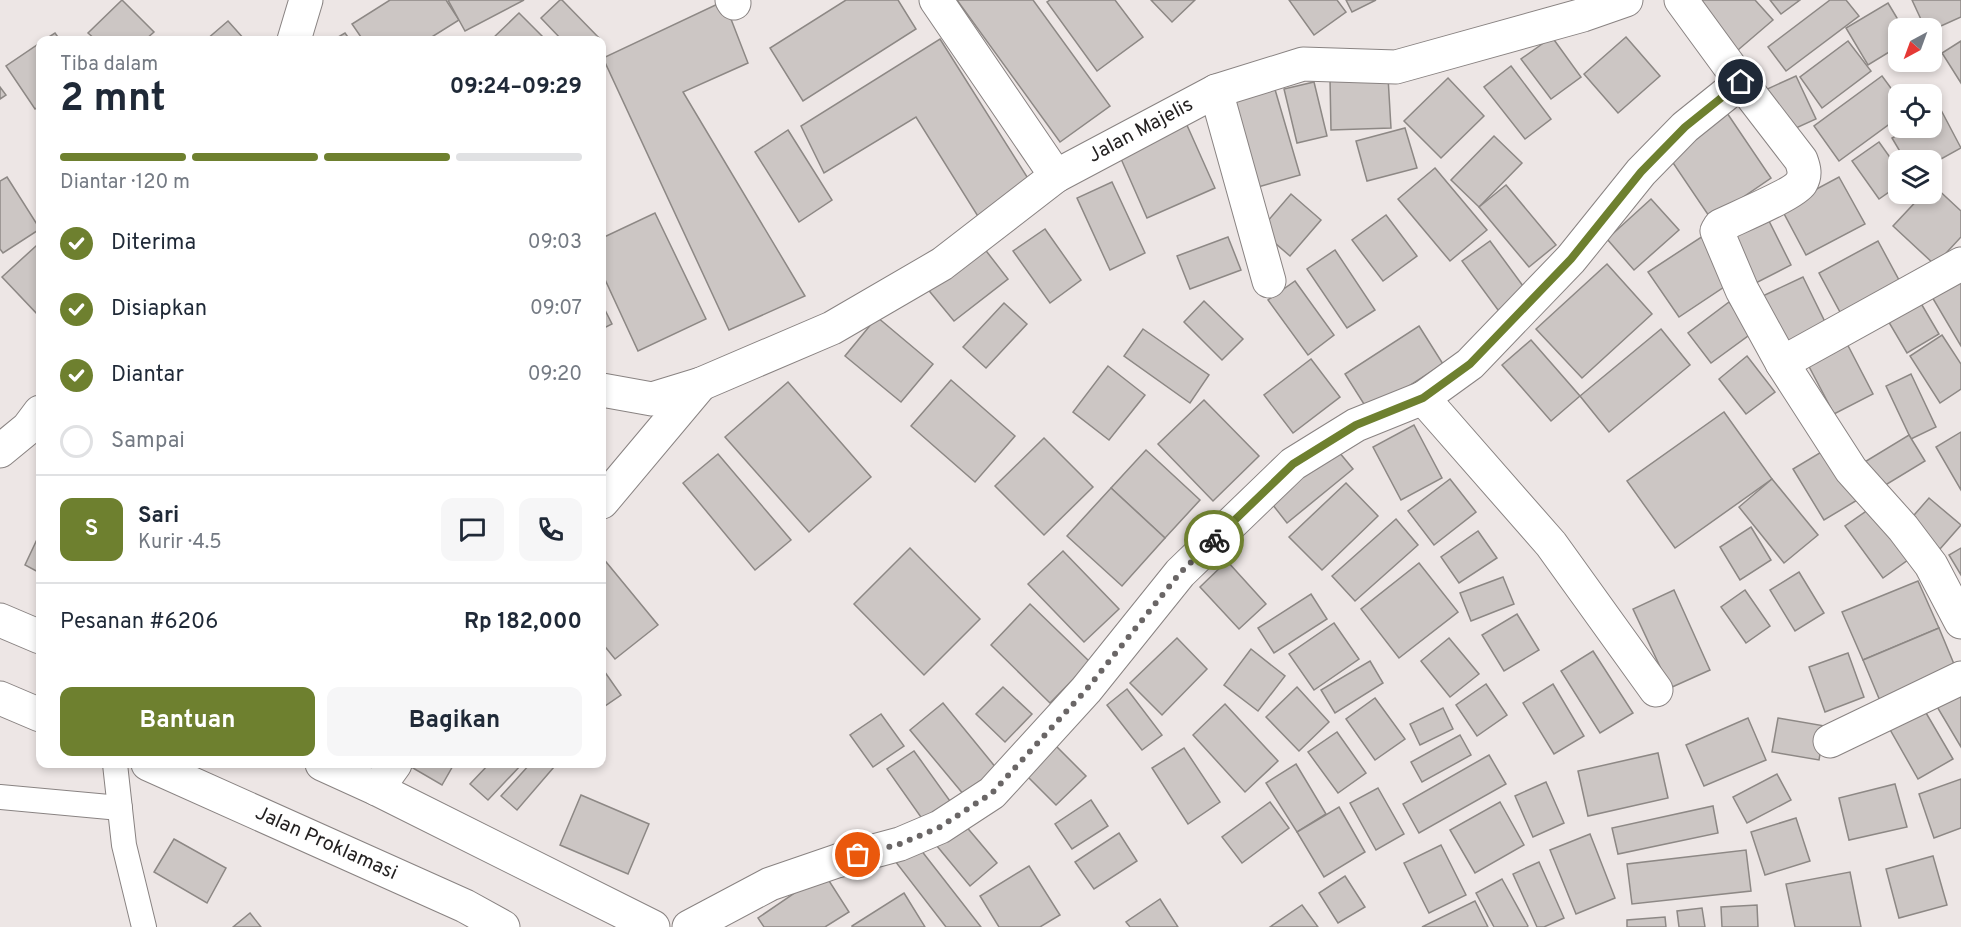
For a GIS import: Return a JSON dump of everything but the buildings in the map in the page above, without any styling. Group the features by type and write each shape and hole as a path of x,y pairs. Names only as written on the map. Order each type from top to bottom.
{"street":[{"path":"936,0 1056,176"},
{"name":"Jalan Majelis","path":"606,391 652,399 701,384 832,328 942,264 1056,176 1216,91 1303,64 1396,67 1583,15 1626,0"},
{"path":"1681,0 1801,160 1804,168 1804,174 1796,188 1720,226 1717,231 1742,290 1782,363 1851,470 1903,528 1931,565 1961,622"},
{"path":"295,36 299,2"},
{"path":"689,927 770,884 837,861 900,844 940,827 992,793 1086,690 1180,573 1293,464 1356,425 1423,398 1470,364 1571,259 1641,172 1685,127 1741,82"},
{"path":"1216,91 1269,281"},
{"path":"1782,363 1961,264"},
{"path":"606,497 701,384"},
{"path":"1423,398 1551,544 1656,690"},
{"path":"2,446 28,429 36,418"},
{"path":"0,620 36,635"},
{"path":"1830,741 1961,678"},
{"path":"0,698 36,713"},
{"name":"Jalan Proklamasi","path":"157,768 465,906 503,927"},
{"path":"343,768 386,776 653,927"}],"lane":[{"path":"115,768 124,845 144,927"},
{"path":"0,797 120,808"}],"way so far":[{"path":"858,855 900,844 940,827 992,793 1086,690 1180,573 1214,540"}],"route":[{"path":"1214,540 1293,464 1356,425 1423,398 1470,364 1571,259 1641,172 1685,127 1741,82"}]}
